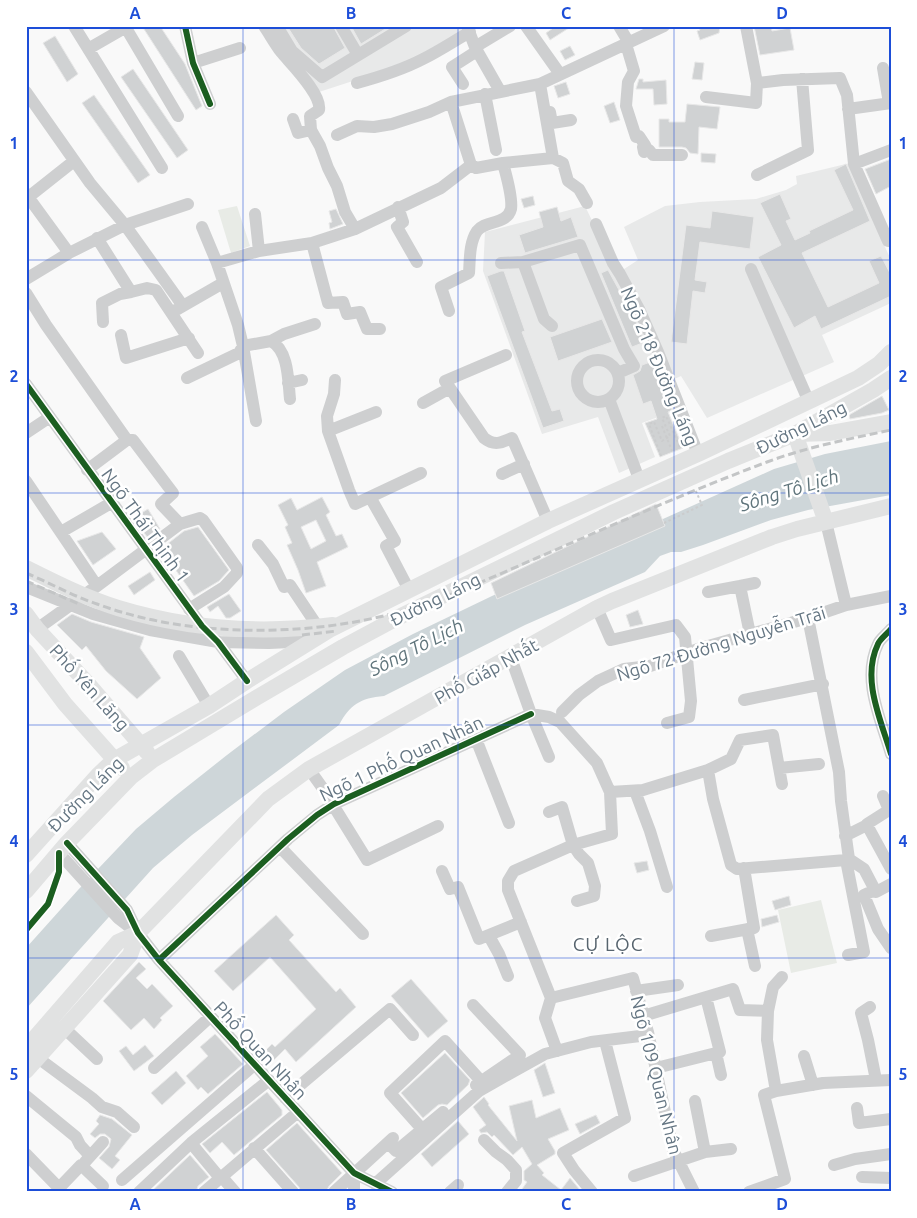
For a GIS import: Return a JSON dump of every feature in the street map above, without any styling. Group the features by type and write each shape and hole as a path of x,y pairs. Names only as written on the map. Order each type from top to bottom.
{"main road":[{"name":"Đường Láng","path":"26,855 98,775 114,760 209,706 315,634 341,624 548,521 809,402 870,371 891,352"},
{"name":"Đường Láng","path":"26,891 68,853 131,777 153,760 343,647 389,622 614,512 728,461 795,434 891,378"},
{"path":"824,516 795,434 830,433 891,422"},
{"path":"607,494 614,512"},
{"name":"Phố Giáp Nhất","path":"138,933 268,799 309,769 511,658 597,608 824,516 891,506"},
{"path":"26,568 83,595 118,608 202,626 239,629 292,629 315,634"},
{"name":"Phố Yên Lãng","path":"26,614 37,629 90,685 153,760"},
{"name":"Phố Yên Lãng","path":"29,659 64,704 131,777"},
{"path":"32,1053 65,1029 130,955 138,933"},
{"path":"26,1072 32,1053 118,942 138,933"}],"street":[{"path":"74,26 162,168"},
{"path":"185,26 193,63 210,104"},
{"path":"264,26 281,52 302,75 319,103 318,110 310,116 311,130 337,186 345,212 355,229"},
{"path":"277,26 292,51 322,77 406,26"},
{"path":"340,26 358,55"},
{"path":"463,84 452,68 510,26"},
{"path":"526,26 560,74"},
{"path":"619,26 628,44 634,71 632,78 628,82 626,106 636,136 639,136 645,145 643,147 644,152 649,150 653,155 682,155"},
{"path":"706,97 756,104 757,83 746,26"},
{"path":"88,49 127,27 178,116"},
{"path":"337,134 357,126 374,127 392,124 452,102 542,83 662,27"},
{"path":"357,83 382,76 423,59 468,29 476,49 500,91"},
{"path":"193,63 240,48"},
{"path":"848,109 890,103 883,68"},
{"path":"757,83 840,78 846,95 854,164 887,233"},
{"path":"757,175 808,150 802,79"},
{"path":"542,83 552,123 571,120"},
{"path":"542,83 553,158"},
{"path":"26,92 90,183 125,225 177,309 189,338 198,353"},
{"path":"485,94 496,150"},
{"path":"452,102 471,165 476,168 553,158 563,164 568,181 579,189 587,204"},
{"path":"26,115 37,107"},
{"path":"293,119 298,133 311,130"},
{"path":"854,164 891,150"},
{"path":"69,253 27,196 74,161"},
{"path":"449,310 441,287 469,273 470,252 477,230 505,218 511,208 503,163"},
{"path":"217,263 259,251 312,243 355,229 441,188 471,165"},
{"path":"26,279 69,253 125,225 188,204"},
{"path":"398,207 404,222 397,227 417,262"},
{"path":"255,214 259,251"},
{"name":"Ngõ 218 Đường Láng","path":"596,224 613,264 620,274 658,352 698,454"},
{"path":"202,227 217,263 243,346 256,421"},
{"path":"97,238 131,292"},
{"path":"312,243 328,303 343,302 347,314 360,312 367,329 380,329"},
{"path":"501,263 523,262 580,245 624,349 634,366 618,373"},
{"path":"523,262 544,320 552,326"},
{"path":"751,269 809,402"},
{"path":"177,309 223,283"},
{"path":"103,322 102,303 120,294 147,288 156,290 177,309"},
{"path":"26,293 46,325 127,440"},
{"path":"243,346 271,341 284,334 315,324"},
{"path":"121,335 126,358 189,338"},
{"path":"271,341 284,358 290,399"},
{"path":"187,378 239,353 243,346"},
{"path":"506,355 445,381 484,438 489,442 497,444 512,438 548,521"},
{"path":"596,359 609,363 618,373 618,388 608,399 595,402 583,396 579,390 577,377 583,365 596,359"},
{"path":"288,383 302,380"},
{"path":"335,380 334,394 327,416 328,431 348,490 355,504 421,473"},
{"name":"Ngõ Thái Thịnh 1","path":"26,384 189,609 218,642 247,681"},
{"path":"423,403 450,388"},
{"path":"608,399 639,480"},
{"path":"328,431 376,412"},
{"path":"26,433 50,417"},
{"path":"88,470 127,440 133,440 173,493 161,504 180,524"},
{"path":"502,474 524,464"},
{"path":"26,481 97,586"},
{"path":"370,497 395,541 386,546 410,590"},
{"path":"61,532 111,503"},
{"path":"824,516 846,605"},
{"path":"37,629 180,524 197,518 203,520 238,570 224,587 189,609"},
{"path":"26,587 93,614 150,630 218,642 269,643 315,634 290,585 284,587 273,564 258,546"},
{"path":"708,592 755,583"},
{"path":"740,586 750,634"},
{"name":"Ngõ 72 Đường Nguyễn Trãi","path":"562,712 598,681 624,670 650,666 686,653 808,618 846,605 891,596"},
{"path":"597,608 611,640 676,625 685,637 692,701 691,712 689,716 666,723"},
{"path":"808,618 840,772 847,859 864,952 848,955"},
{"path":"891,630 878,642 872,660 871,681 891,754"},
{"path":"178,656 209,706"},
{"path":"511,658 531,714 549,756"},
{"path":"744,700 823,684"},
{"path":"531,714 549,717 560,722 597,763 610,792 612,834 573,845 514,870 508,881 508,890 552,998 545,1018 557,1051"},
{"name":"Ngõ 1 Phố Quan Nhân","path":"159,960 317,815 333,805 531,714"},
{"path":"610,792 644,790 708,770 731,759 740,740 773,735 782,784"},
{"path":"476,739 510,823"},
{"path":"779,768 819,764"},
{"path":"309,769 367,860 438,826"},
{"path":"708,770 713,799 731,865 737,869 847,859 864,869 875,891"},
{"path":"634,791 650,831 666,887"},
{"path":"845,836 866,821 890,810 883,796"},
{"path":"549,812 562,807 573,845 588,863 595,886 594,896 577,901"},
{"path":"866,821 891,870"},
{"path":"280,847 363,934"},
{"name":"Phố Quan Nhân","path":"68,853 123,914 159,960 354,1173 392,1192"},
{"path":"711,936 754,928 744,868"},
{"path":"442,870 450,889 458,887 480,939 521,922"},
{"path":"891,884 864,895 878,929 891,948"},
{"path":"747,929 755,966"},
{"path":"489,936 508,976"},
{"path":"776,1091 767,1040 768,1011 773,987 782,976"},
{"name":"Ngõ 109 Quan Nhân","path":"552,998 633,978 648,1032 673,1150 694,1192"},
{"path":"636,992 678,985"},
{"path":"644,1016 733,989 740,1010 768,1011"},
{"path":"656,1068 720,1052 706,998"},
{"path":"334,1192 391,1141 396,1151 481,1081 520,1055 473,1006"},
{"path":"285,1098 390,1009 413,1035"},
{"path":"860,1013 868,1040 876,1080"},
{"path":"154,1068 210,1017"},
{"path":"65,1029 97,1059"},
{"path":"375,1184 479,1091 546,1054 605,1041 640,1036 648,1032"},
{"path":"422,1129 390,1093 445,1040 481,1081"},
{"path":"592,1192 563,1154 625,1118 605,1041"},
{"path":"32,1053 102,1107 117,1112 134,1127"},
{"path":"716,1054 721,1075"},
{"path":"804,1056 813,1085"},
{"path":"122,1180 254,1065"},
{"path":"139,1192 191,1143 269,1080"},
{"path":"749,1192 785,1179 764,1095 776,1091 813,1085 891,1080"},
{"path":"26,1096 76,1137 86,1160 103,1186"},
{"path":"695,1102 704,1152"},
{"path":"857,1108 859,1123 891,1119"},
{"path":"204,1192 298,1112"},
{"path":"484,1140 496,1152 508,1160 516,1170 516,1180 507,1192"},
{"path":"26,1154 57,1190 104,1142"},
{"path":"191,1143 235,1192"},
{"path":"254,1148 293,1192"},
{"path":"634,1176 704,1152 731,1149"},
{"path":"834,1165 855,1159 891,1154"},
{"path":"354,1173 354,1192"},
{"path":"862,1177 891,1178"}],"path":[{"path":"661,456 649,424 654,422 662,441 670,436 662,418 666,416 681,449"},
{"path":"662,426 674,455"},
{"path":"664,523 702,505 697,493"}],"shaded area":[{"path":"267,26 462,26 464,30 402,65 319,92"},
{"path":"850,163 891,260 891,303 822,335 834,362 707,418 681,376 670,381 621,271 638,260 624,227 665,206 756,199 786,190 797,184 796,176"},
{"path":"237,206 250,246 231,253 218,210"},
{"path":"585,206 621,281 677,410 642,423 655,457 619,473 598,417 542,434 483,271 485,232"},
{"path":"821,900 837,963 791,973 778,910"}],"water":[{"name":"Sông Tô Lịch","path":"891,441 891,495 808,510 771,520 681,552 671,552 660,556 645,572 525,625 384,696 368,699 357,704 347,712 339,725 192,835 153,868 26,1009 26,948 78,890 136,829 174,797 284,712 345,670 413,634 492,596 774,469 825,454"}],"building":[{"path":"142,26 160,26 185,64 202,106 196,110"},
{"path":"287,26 333,26 345,48 319,64 301,48"},
{"path":"351,26 390,26 361,44"},
{"path":"556,26 572,26 550,40 546,33"},
{"path":"698,26 720,26 719,33 700,40 697,31 700,30"},
{"path":"754,26 771,26 772,31 790,28 794,50 760,55"},
{"path":"55,36 78,74 67,82 43,43"},
{"path":"570,46 575,55 565,60 560,51"},
{"path":"695,62 704,63 702,80 692,79"},
{"path":"133,69 188,150 177,158 121,77"},
{"path":"639,79 643,79 643,82 666,80 667,104 654,105 653,89 636,89"},
{"path":"566,82 570,94 558,98 554,86"},
{"path":"94,95 150,175 138,183 82,103"},
{"path":"614,102 620,120 610,123 604,106"},
{"path":"687,104 720,107 717,129 699,127 698,154 690,153 686,148 682,147 659,147 659,119 669,119 669,122 685,122"},
{"path":"701,153 716,154 715,163 701,162"},
{"path":"891,159 891,186 876,194 865,169"},
{"path":"846,164 870,221 802,253 828,307 879,283 869,261 881,256 891,275 891,296 821,329 815,316 794,328 758,257 781,245 760,203 780,194 791,219 786,221 795,240 810,233 809,231 853,210 834,170"},
{"path":"533,196 535,205 524,208 521,199"},
{"path":"557,207 561,221 571,217 578,237 525,253 519,235 543,227 539,212"},
{"path":"336,209 343,224 330,229 329,223 332,222 329,211"},
{"path":"712,211 754,217 750,249 700,242 695,280 707,282 705,293 693,291 687,344 671,342 686,225 710,228"},
{"path":"608,270 630,314 632,313 645,342 632,347 601,273"},
{"path":"504,271 525,331 522,332 552,411 560,409 564,421 543,428 487,276"},
{"path":"602,319 612,342 558,361 550,337"},
{"path":"653,361 672,410 668,412 683,448 660,457 645,423 657,419 651,401 643,404 633,375 640,371 642,365"},
{"path":"882,396 889,410 850,419 849,415"},
{"path":"322,497 330,512 326,515 336,536 342,534 348,547 317,562 326,586 306,593 287,545 292,543 285,527 288,525 278,505 291,498 297,510","holes":["316,520 326,541 311,549 301,527"]},
{"path":"656,504 665,526 497,599 491,583"},
{"path":"148,509 160,529 148,538 133,518"},
{"path":"198,527 229,570 219,581 194,596 161,549 184,531"},
{"path":"102,532 116,549 93,565 77,541"},
{"path":"150,572 155,580 134,595 128,586"},
{"path":"229,594 241,611 230,618 226,618 218,606 210,612 207,607"},
{"path":"638,610 643,624 630,627 626,615"},
{"path":"72,614 91,622 144,637 140,648 161,678 137,699 106,671 86,646 82,650 57,625"},
{"path":"647,861 649,870 637,873 634,863"},
{"path":"789,896 791,905 775,910 772,901"},
{"path":"276,915 294,935 289,940 336,992 340,988 356,1007 296,1062 285,1049 273,1061 264,1052 272,1044 275,1047 316,1009 270,957 233,991 214,971"},
{"path":"777,915 779,922 762,927 761,919"},
{"path":"139,962 146,969 136,978 147,989 152,984 173,1006 160,1018 162,1020 154,1029 144,1018 131,1030 103,1001"},
{"path":"411,979 448,1021 428,1038 391,996"},
{"path":"215,1034 243,1064 208,1094 201,1087 198,1090 186,1076 208,1056 200,1047"},
{"path":"145,1045 154,1056 134,1071 119,1051 126,1046 133,1055"},
{"path":"445,1053 470,1080 468,1085 447,1105 438,1105 423,1118 401,1093"},
{"path":"545,1063 555,1093 543,1097 534,1070"},
{"path":"176,1071 186,1083 162,1105 151,1093"},
{"path":"267,1092 282,1110 282,1115 234,1155 222,1142 210,1153 202,1144"},
{"path":"484,1097 488,1105 517,1141 509,1106 532,1100 536,1118 560,1108 569,1130 548,1139 555,1154 537,1165 544,1173 542,1175 561,1190 570,1178 580,1190 578,1192 520,1192 527,1182 524,1180 524,1171 532,1164 522,1147 513,1155 494,1135 492,1137 487,1132 481,1133 479,1130 486,1125 473,1107"},
{"path":"100,1115 112,1119 132,1135 115,1156 120,1160 112,1169 99,1158 109,1147 111,1139 105,1134 100,1134 95,1138 90,1134 99,1124 96,1121"},
{"path":"596,1115 600,1123 580,1134 575,1124"},
{"path":"458,1121 469,1134 432,1167 421,1154"},
{"path":"297,1123 342,1173 329,1186 326,1192 301,1192 299,1187 266,1150"},
{"path":"190,1155 209,1177 198,1186 196,1192 151,1192"}],"railway":[{"path":"26,573 107,608 170,623 235,630 291,629 346,623 399,612 452,594 710,484 767,462 813,448 891,430"},
{"path":"26,581 79,604"},
{"path":"302,635 337,631"}],"cycle path":[{"path":"185,26 193,63 210,104"},
{"path":"26,384 202,626 218,642 247,681"},
{"path":"891,629 878,644 873,657 871,671 874,699 891,754"},
{"path":"159,960 288,839 317,815 334,804 531,714"},
{"path":"67,843 127,910 138,933 159,960 354,1173 392,1192"},
{"path":"26,930 48,904 59,872 59,853"}],"district":[{"name":"CỰ LỘC","path":"608,944"}]}
